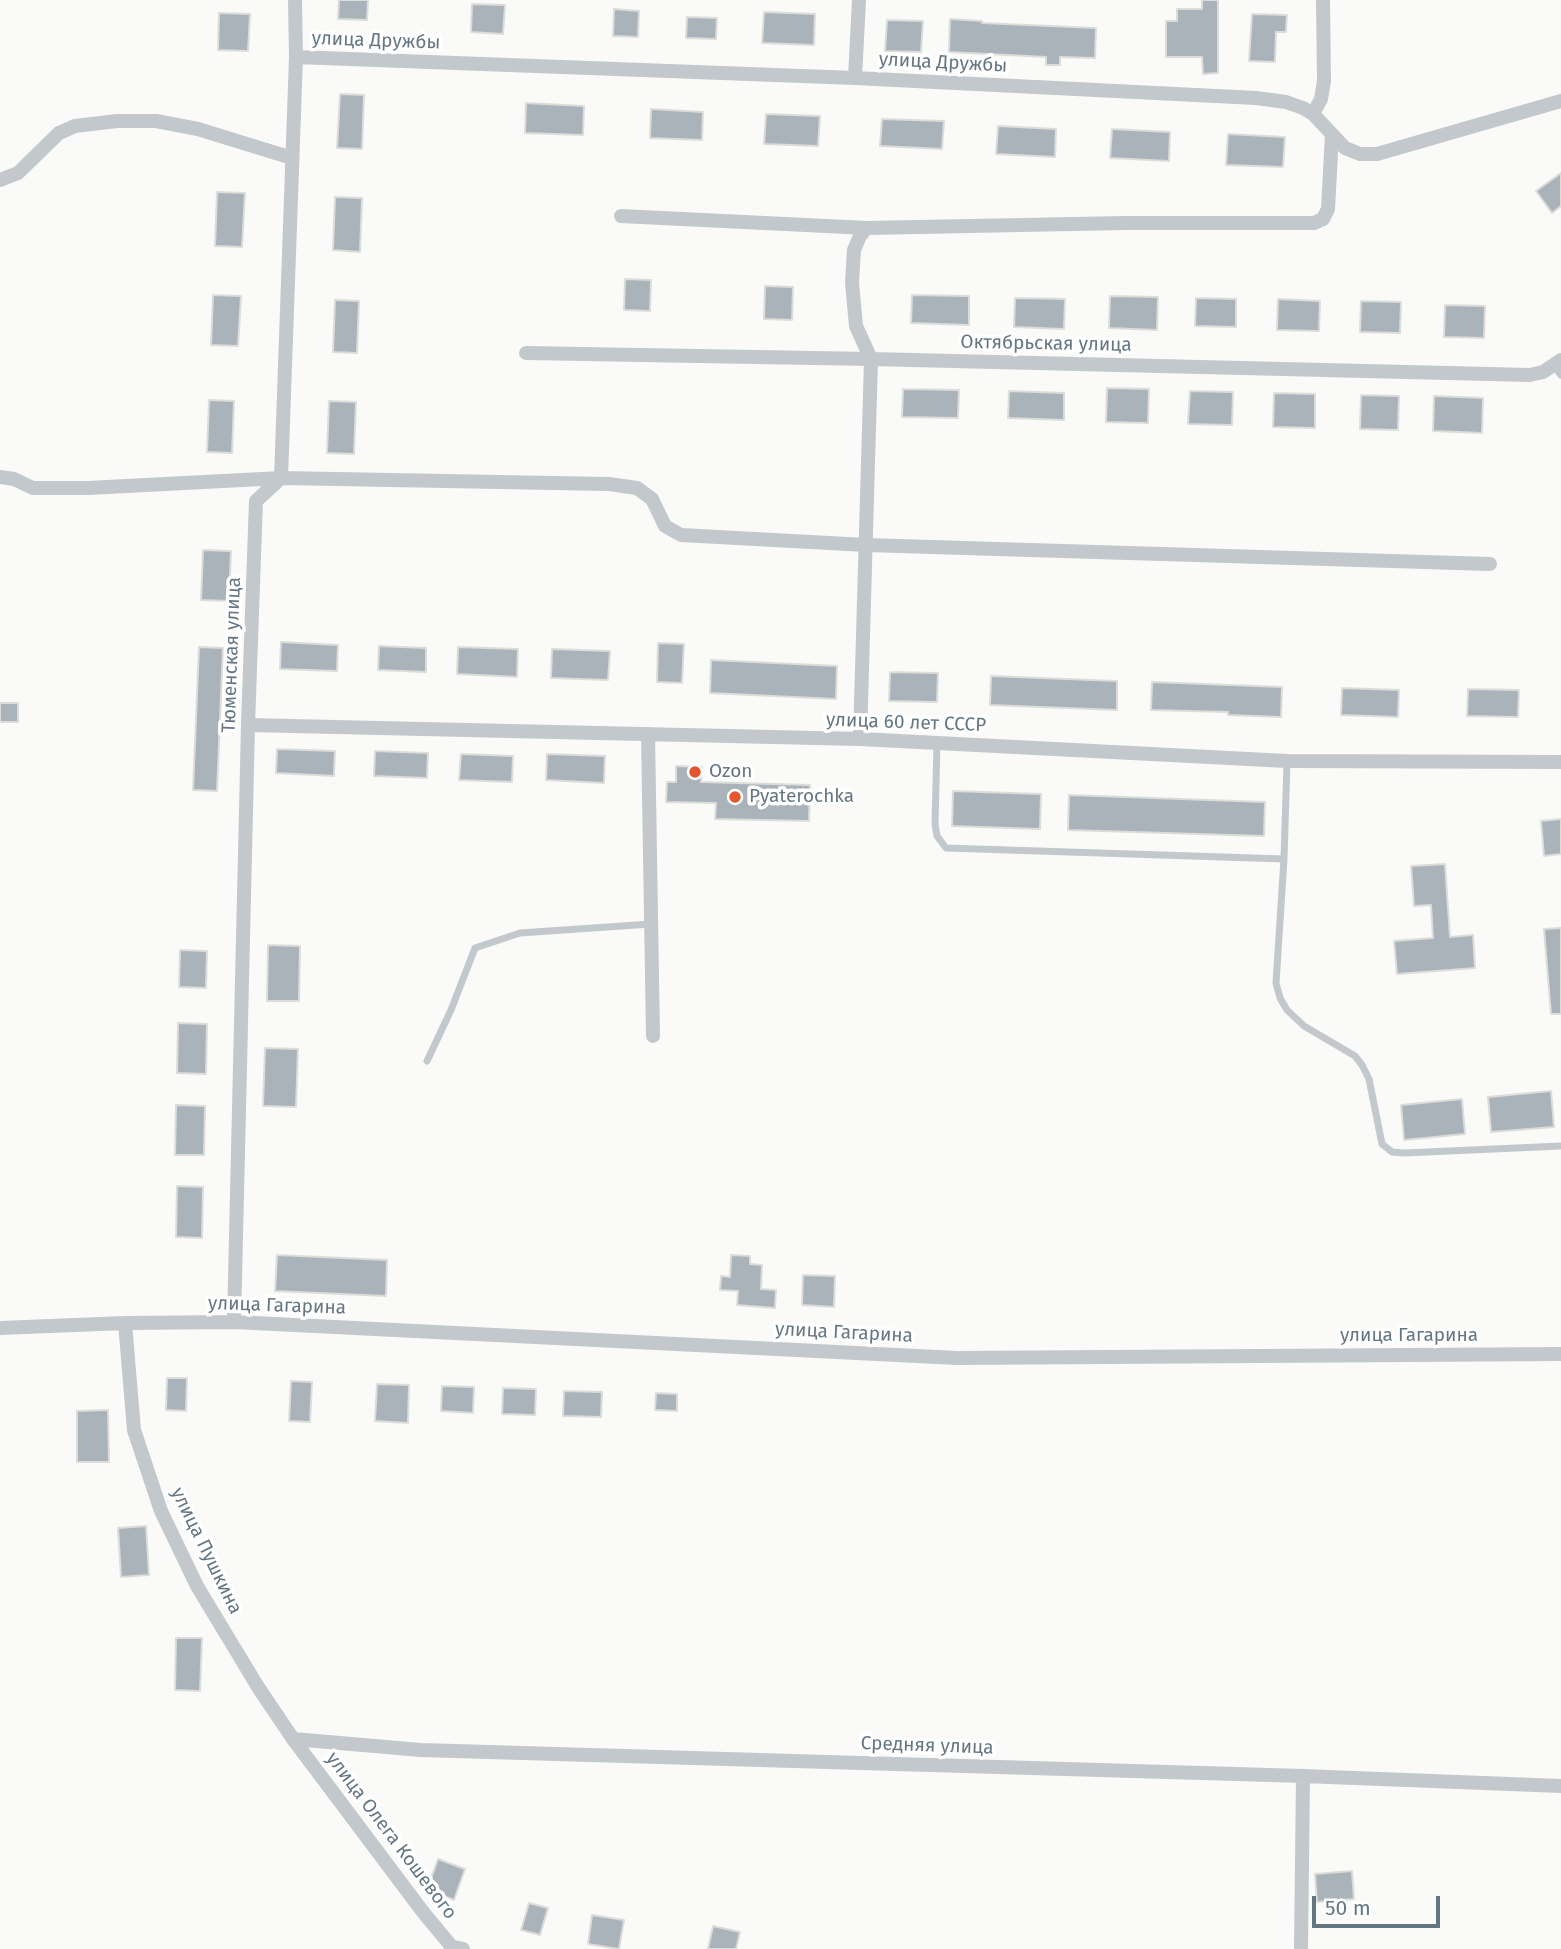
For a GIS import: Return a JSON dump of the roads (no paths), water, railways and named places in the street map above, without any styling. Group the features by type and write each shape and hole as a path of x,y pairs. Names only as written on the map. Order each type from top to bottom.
{"street":[{"path":"281,478 296,57 295,0"},
{"path":"855,78 859,0"},
{"path":"1314,114 1321,99 1324,81 1323,0"},
{"name":"улица Дружбы","path":"296,57 855,78 1256,98 1286,102 1314,114 1345,148 1360,154 1377,153 1561,101"},
{"path":"0,180 19,173 59,134 75,126 117,121 156,121 198,130 292,158"},
{"path":"621,216 867,228 1135,222 1314,223 1322,219 1328,209 1332,134"},
{"path":"860,739 871,359 856,326 852,283 854,250 867,228"},
{"name":"Октябрьская улица","path":"526,353 1530,375 1559,367"},
{"path":"0,477 14,479 33,488 281,478 609,484 637,488 652,499 665,526 681,535 866,545 1490,564"},
{"name":"Тюменская улица","path":"234,1322 256,501 281,478"},
{"name":"улица 60 лет СССР","path":"248,725 860,739 1287,761 1561,762"},
{"path":"648,734 653,1036"},
{"name":"улица Гагарина","path":"0,1328 234,1322 957,1358 1561,1354"},
{"name":"улица Пушкина","path":"125,1323 134,1430 162,1511 197,1586 293,1739"},
{"name":"Средняя улица","path":"293,1739 435,1750 1561,1786"},
{"name":"улица Олега Кошевого","path":"293,1739 423,1912 455,1948"},
{"path":"1301,1949 1303,1776"}],"lane":[{"path":"937,743 935,824 937,836 946,848 1284,859"},
{"path":"1287,761 1276,983 1287,1010 1304,1026 1355,1056 1362,1065 1369,1079 1382,1144 1392,1152 1404,1153 1561,1146"},
{"path":"427,1061 451,1010 475,948 520,933 651,924"}],"place":[{"name":"Ozon","path":"695,772"},
{"name":"Pyaterochka","path":"735,797"}]}
